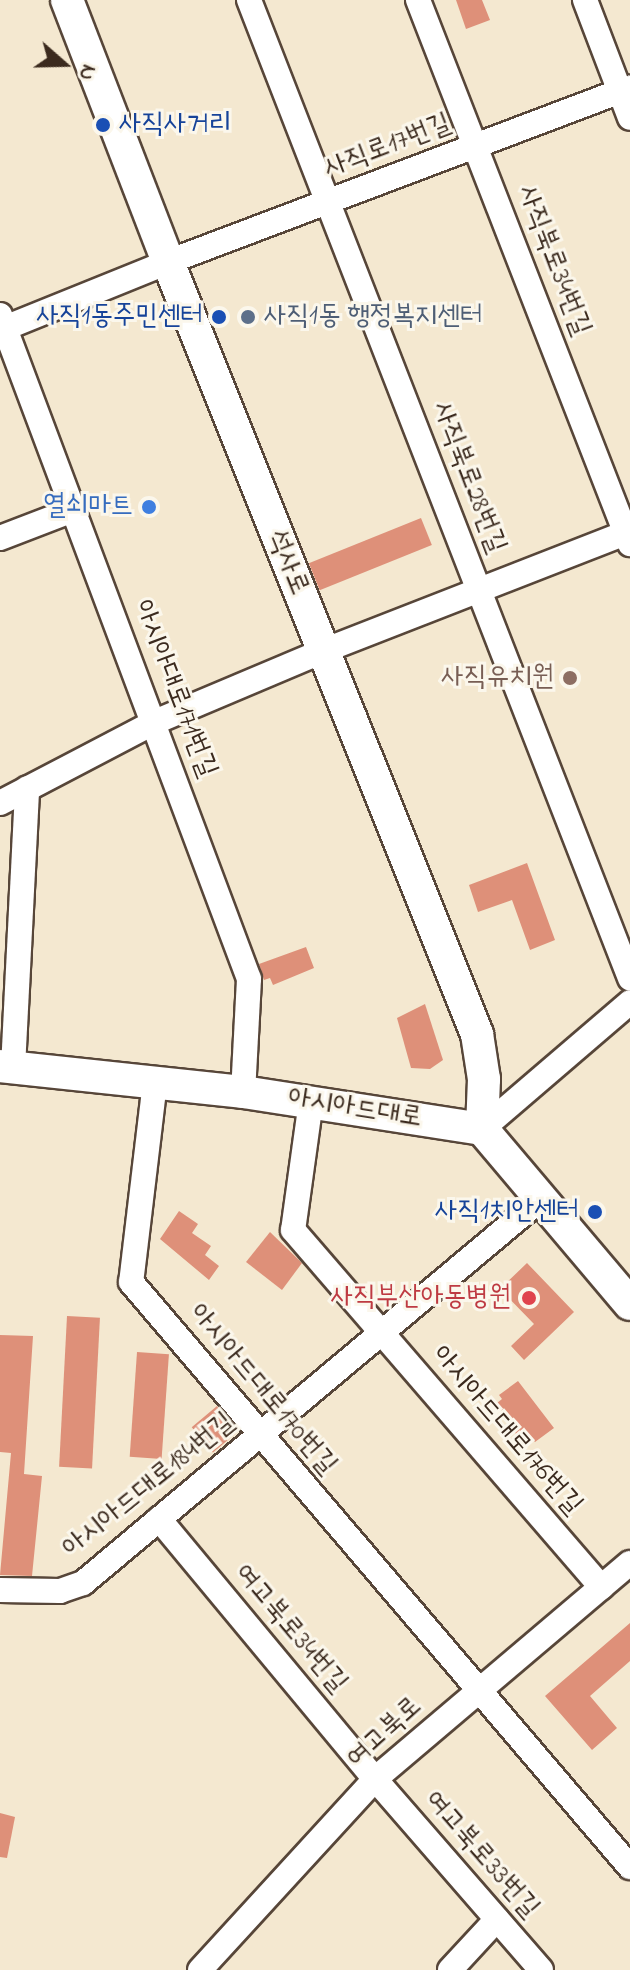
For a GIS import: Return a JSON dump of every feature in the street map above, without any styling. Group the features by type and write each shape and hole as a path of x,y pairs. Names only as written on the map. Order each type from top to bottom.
{"main road":[{"name":"석사로","path":"67,0 168,262 477,1034 484,1079 482,1129"},
{"name":"아시아드대로","path":"6,1067 243,1092 482,1129"},
{"path":"482,1129 630,1304"}],"street":[{"name":"사직북로28번길","path":"249,0 630,978"},
{"name":"사직북로34번길","path":"418,0 628,536"},
{"path":"585,0 625,89 630,118"},
{"name":"사직로17번길","path":"2,325 625,89"},
{"name":"아시아대로171번길","path":"2,325 155,722 249,979 243,1092"},
{"path":"0,538 73,510"},
{"path":"0,803 155,722 323,651 628,536"},
{"path":"6,1067 27,788"},
{"path":"482,1129 630,1002"},
{"name":"아시아드대로170번길","path":"155,1082 131,1282 630,1867"},
{"name":"아시아드대로176번길","path":"311,1101 293,1230 601,1587"},
{"name":"아시아드대로184번길","path":"0,1590 60,1591 83,1583 541,1199"},
{"name":"여고북로34번길","path":"159,1519 375,1779"},
{"name":"여고북로","path":"200,1970 375,1779 630,1563"},
{"name":"여고북로33번길","path":"375,1779 541,1970"},
{"path":"450,1970 497,1919"}],"building":[{"path":"456,0 482,0 490,20 466,29"},
{"path":"421,518 432,545 320,590 309,563"},
{"path":"527,863 555,940 530,950 512,900 478,912 469,885"},
{"path":"306,947 314,968 273,985 270,978 264,980 259,964"},
{"path":"425,1004 443,1060 430,1069 411,1068 397,1018"},
{"path":"179,1211 198,1224 192,1233 211,1246 205,1255 219,1266 209,1280 160,1239"},
{"path":"270,1232 302,1263 282,1290 246,1262"},
{"path":"527,1263 574,1312 524,1360 511,1346 534,1324 500,1289"},
{"path":"67,1316 100,1318 92,1469 59,1467"},
{"path":"0,1335 33,1336 24,1474 42,1476 32,1576 0,1575 11,1453 0,1452"},
{"path":"137,1352 169,1354 162,1459 130,1457"},
{"path":"518,1381 554,1428 535,1442 530,1436 526,1439 520,1431 516,1434 497,1403 502,1399 499,1395"},
{"path":"217,1406 238,1431 213,1452 192,1427"},
{"path":"630,1623 630,1661 590,1696 617,1728 592,1750 545,1696"},
{"path":"0,1813 15,1817 7,1858 0,1857"}],"place":[{"name":"사직사거리","path":"103,125"},
{"name":"사직1동주민센터","path":"219,317"},
{"name":"사직1동 행정복지센터","path":"248,317"},
{"name":"열쇠마트","path":"149,507"},
{"name":"사직유치원","path":"570,678"},
{"name":"사직1치안센터","path":"595,1212"},
{"name":"사직부산아동병원","path":"529,1298"}]}
